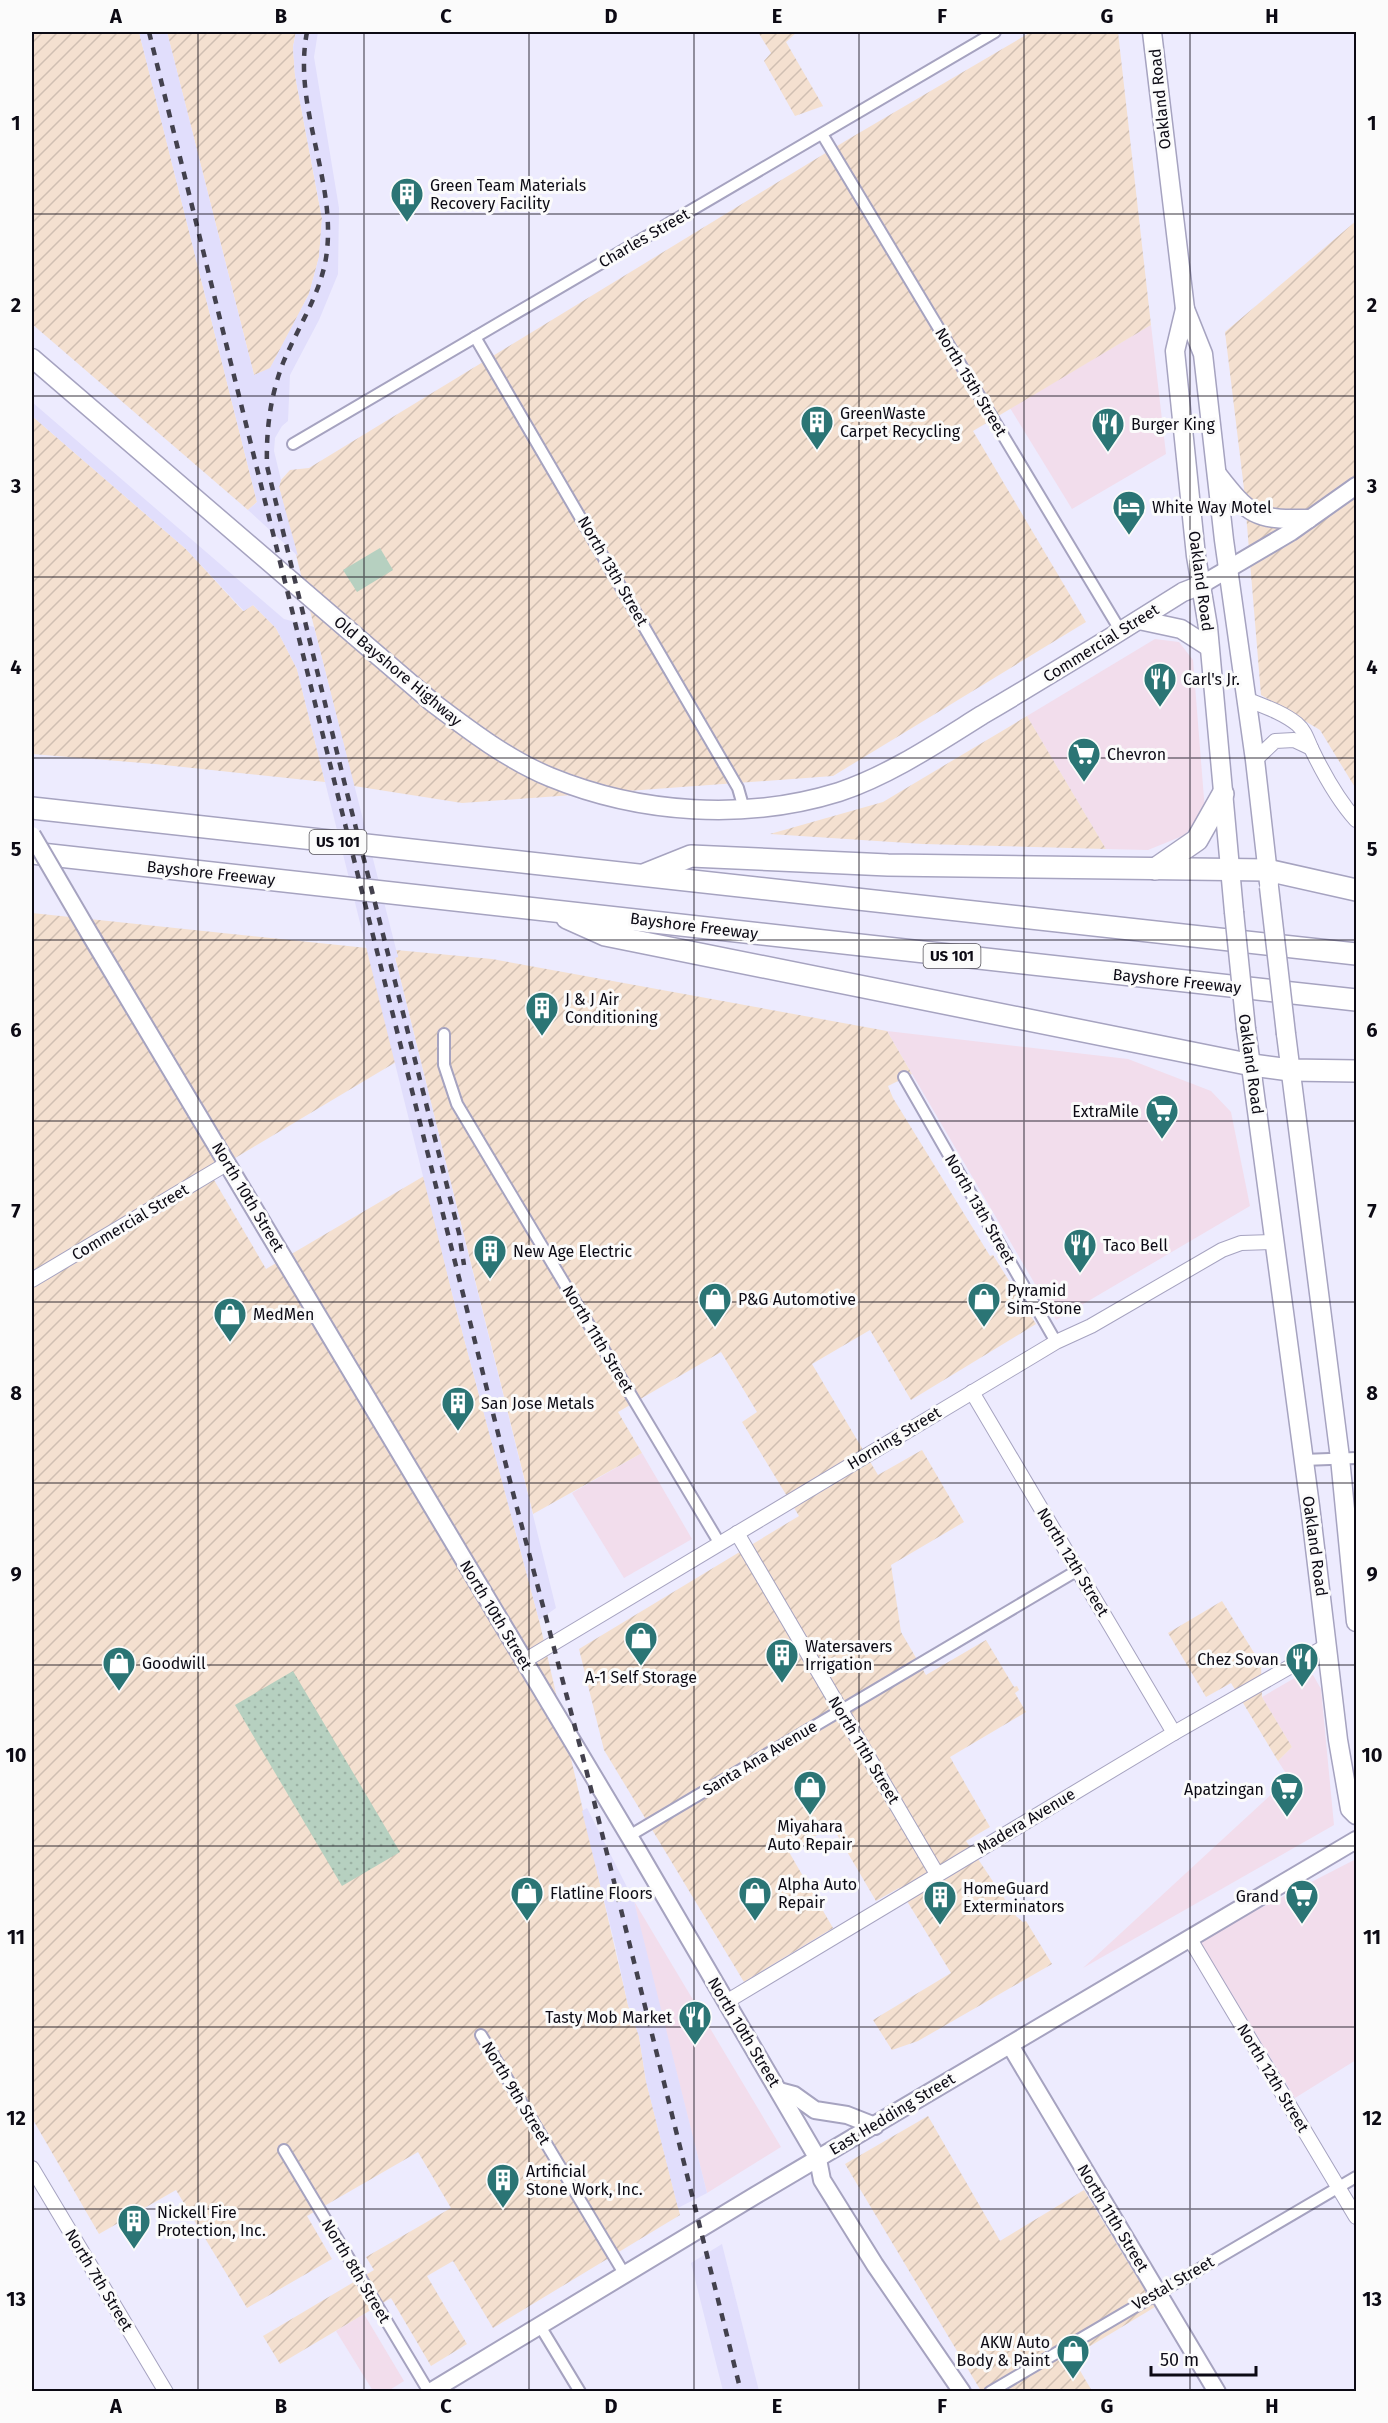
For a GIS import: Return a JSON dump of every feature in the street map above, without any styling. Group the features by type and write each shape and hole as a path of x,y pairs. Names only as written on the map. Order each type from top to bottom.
{"highway":[{"path":"1155,869 1197,840 1223,794"},
{"name":"US 101","path":"32,808 1356,954"},
{"name":"Bayshore Freeway","path":"32,853 1356,1000"},
{"path":"644,875 691,856 888,865 1155,869 1356,890"},
{"path":"547,910 605,935 1252,1065 1290,1070 1356,1071"}],"main road":[{"name":"Oakland Road","path":"1152,32 1185,309 1203,350 1255,760 1290,1070 1348,1458 1356,1622"},
{"name":"Oakland Road","path":"1185,309 1175,351 1209,647 1246,1029 1328,1645 1338,1740 1350,1809 1356,1815"},
{"name":"Old Bayshore Highway","path":"32,358 432,702 479,737 549,776 637,803 682,809 744,809 795,802 839,791"},
{"path":"1217,474 1238,500 1256,514 1273,519 1308,519"},
{"name":"Commercial Street","path":"839,791 888,770 932,746 1183,592 1201,585 1291,532 1356,486"},
{"path":"1140,620 1181,629 1209,647"},
{"name":"North 10th Street","path":"32,835 779,2091 818,2159 822,2180 875,2265 962,2391"},
{"name":"East Hedding Street","path":"429,2391 1356,1840"},
{"name":"North 11th Street","path":"1010,2045 1217,2391"},
{"path":"779,2091 794,2095 814,2110 848,2115 874,2126"}],"street":[{"name":"Charles Street","path":"293,444 995,32"},
{"name":"North 15th Street","path":"822,134 1120,630"},
{"name":"North 13th Street","path":"475,337 738,788 744,809"},
{"path":"1246,699 1283,715 1298,725 1307,736 1311,748 1345,807 1356,820"},
{"path":"1255,760 1275,741 1294,740 1311,748"},
{"name":"North 11th Street","path":"444,1034 444,1065 457,1104 720,1544"},
{"name":"North 13th Street","path":"904,1077 1056,1342"},
{"name":"Commercial Street","path":"32,1280 228,1163"},
{"name":"Horning Street","path":"524,1661 1056,1342 1091,1326 1222,1250 1241,1243 1275,1242"},
{"name":"North 12th Street","path":"972,1392 1174,1733"},
{"path":"1304,1460 1348,1458"},
{"name":"North 11th Street","path":"737,1533 937,1874"},
{"name":"Santa Ana Avenue","path":"629,1836 1078,1570"},
{"name":"Madera Avenue","path":"726,2002 1174,1733 1328,1645"},
{"name":"North 12th Street","path":"1190,1939 1356,2217"},
{"name":"North 9th Street","path":"481,2035 626,2275"},
{"name":"North 8th Street","path":"284,2150 429,2391"},
{"name":"North 7th Street","path":"32,2168 166,2391"},
{"name":"Vestal Street","path":"990,2391 1356,2177"},
{"path":"540,2326 579,2391"}],"shaded area":[{"path":"32,32 139,32 257,502 248,510 32,324"},
{"path":"139,32 167,32 254,375 270,368 309,294 319,257 322,218 295,75 293,47 296,32 318,32 314,57 339,208 338,274 319,320 290,375 288,421 275,438 274,451 281,480 279,487 298,556 248,510 257,502"},
{"path":"167,32 296,32 293,47 295,75 322,219 319,257 309,294 270,369 254,375"},
{"path":"758,32 797,32 786,42 823,106 795,116 764,61 771,53"},
{"path":"1031,32 1118,32 1151,325 973,431 1086,622 833,776 462,803 354,786 279,487 281,480 290,470 309,468 847,140"},
{"path":"1356,221 1356,789 1320,730 1261,695 1244,489 1225,332"},
{"path":"1151,325 1166,454 1072,509 1010,408"},
{"path":"32,402 284,619 314,627 398,957 395,958 556,1608 539,1620 453,1297 297,669 276,628 253,605 244,611 186,549 32,416"},
{"path":"32,416 186,549 243,611 253,605 276,628 297,669 325,782 32,754"},
{"path":"1155,639 1179,642 1193,660 1205,811 1185,835 1148,850 1106,849 1027,716"},
{"path":"1027,716 1106,849 923,844 770,834 883,802"},
{"path":"32,913 367,948 396,1062 210,1173 266,1269 424,1176 453,1297 539,1620 628,2005 639,2036 646,2081 680,2215 493,2328 453,2261 427,2276 467,2344 431,2366 391,2298 280,2364 263,2336 374,2270 366,2257 451,2208 418,2152 307,2216 332,2259 247,2308 176,2190 99,2234 32,2118"},
{"path":"396,950 492,959 887,1031 912,1074 888,1086 893,1098 990,1256 993,1255 1036,1324 911,1400 870,1330 812,1364 878,1475 922,1450 964,1522 891,1565 901,1632 926,1675 986,1640 1014,1687 1017,1686 1019,1690 1015,1693 1026,1712 950,1757 990,1827 966,1841 1016,1916 1023,1922 1026,1921 1052,1964 918,2041 892,2050 873,2020 951,1973 899,1888 876,1901 832,1826 789,1852 833,1928 744,1982 604,1750 579,1649 799,1516 742,1422 757,1412 721,1352 618,1412 642,1453 533,1514 395,957 398,957"},
{"path":"887,1031 1128,1059 1211,1091 1231,1112 1250,1206 1056,1320"},
{"path":"642,1453 692,1539 624,1578 572,1493"},
{"path":"1222,1601 1261,1664 1262,1697 1292,1747 1278,1761 1231,1683 1206,1697 1168,1633"},
{"path":"1313,1675 1321,1689 1334,1825 1083,1968 1289,1778 1278,1761 1292,1747 1262,1697 1298,1676"},
{"path":"587,1808 634,1901 707,2193 678,2208 646,2081 639,2036 628,2005 582,1811"},
{"path":"1356,1859 1356,2060 1295,2098 1199,1940"},
{"name":"Tasty Mob Market","path":"634,1901 781,2147 707,2193 643,1942"},
{"path":"928,2116 1000,2241 1084,2190 1155,2307 1072,2357 1092,2391 981,2391 845,2164"},
{"path":"722,2244 759,2391 723,2391 691,2263"},
{"path":"364,2314 404,2381 388,2391 373,2391 336,2331"}],"green space":[{"path":"380,548 393,570 357,592 343,570"},
{"path":"293,1671 400,1852 342,1886 235,1705"}],"railway":[{"path":"149,32 335,784 512,1489 585,1765 741,2392"},
{"path":"307,32 304,60 305,89 326,201 328,230 326,258 319,285 283,363 275,389 268,427 267,466 459,1233 464,1265"}],"place":[{"name":"Green Team Materials Recovery Facility","path":"407,223"},
{"name":"GreenWaste Carpet Recycling","path":"817,451"},
{"name":"Burger King","path":"1108,453"},
{"name":"White Way Motel","path":"1129,536"},
{"name":"Carl's Jr.","path":"1160,708"},
{"name":"Chevron","path":"1084,783"},
{"name":"J & J Air Conditioning","path":"542,1037"},
{"name":"ExtraMile","path":"1162,1140"},
{"name":"Taco Bell","path":"1080,1274"},
{"name":"New Age Electric","path":"490,1280"},
{"name":"P&G Automotive","path":"715,1328"},
{"name":"Pyramid Sim-Stone","path":"984,1328"},
{"name":"MedMen","path":"230,1343"},
{"name":"San Jose Metals","path":"458,1432"},
{"name":"A-1 Self Storage","path":"641,1667"},
{"name":"Watersavers Irrigation","path":"782,1684"},
{"name":"Chez Sovan","path":"1302,1688"},
{"name":"Goodwill","path":"119,1692"},
{"name":"Miyahara Auto Repair","path":"810,1816"},
{"name":"Apatzingan","path":"1287,1818"},
{"name":"Flatline Floors","path":"527,1922"},
{"name":"Alpha Auto Repair","path":"755,1922"},
{"name":"Grand","path":"1302,1925"},
{"name":"HomeGuard Exterminators","path":"940,1926"},
{"name":"Tasty Mob Market","path":"695,2046"},
{"name":"Artificial Stone Work, Inc.","path":"503,2209"},
{"name":"Nickell Fire Protection, Inc.","path":"134,2250"},
{"name":"AKW Auto Body & Paint","path":"1073,2380"}]}
